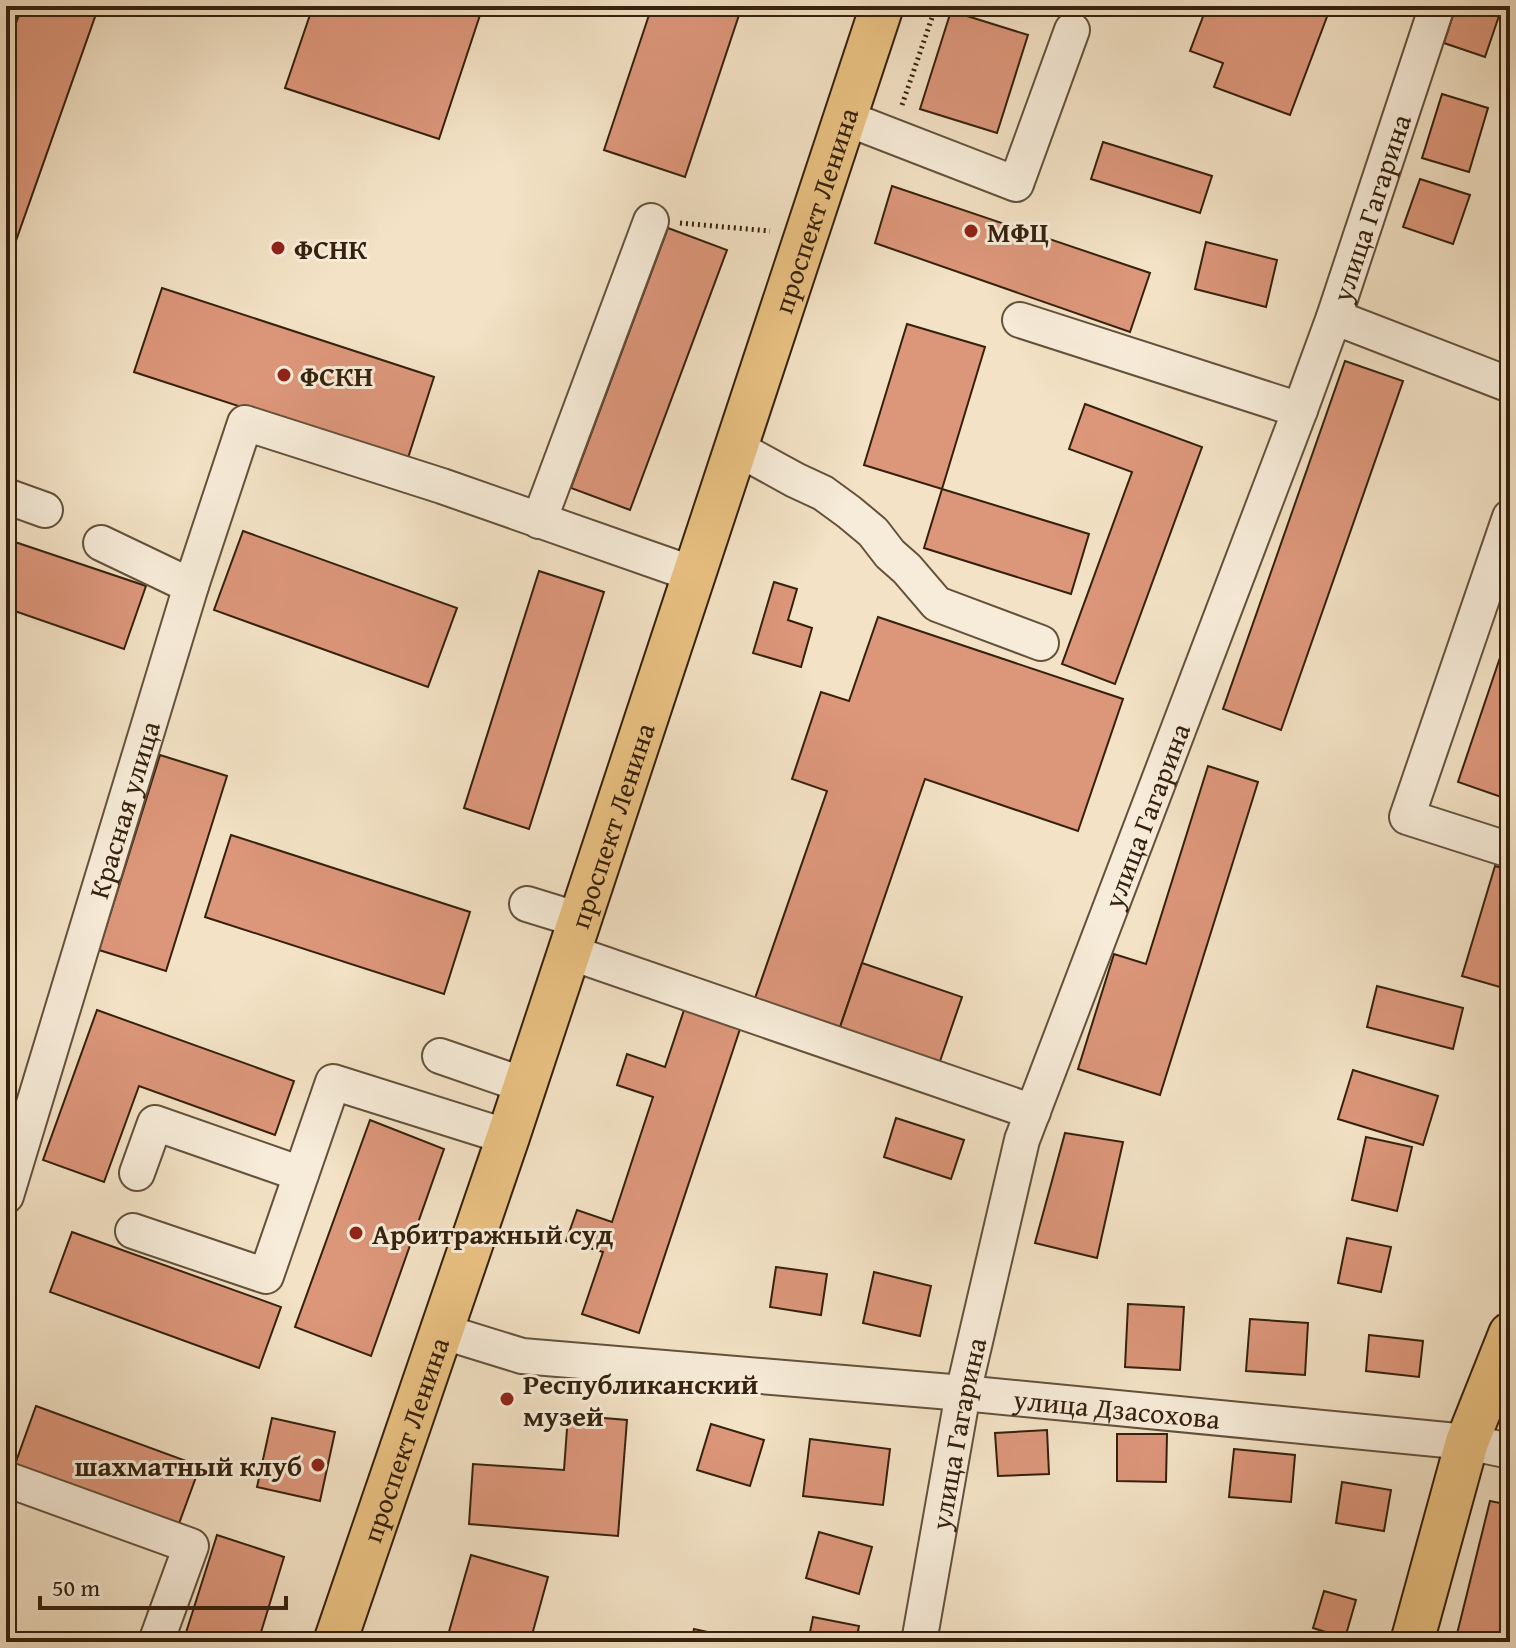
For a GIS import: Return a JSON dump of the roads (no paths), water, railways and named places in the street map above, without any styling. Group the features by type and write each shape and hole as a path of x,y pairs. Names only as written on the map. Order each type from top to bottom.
{"main road":[{"name":"проспект Ленина","path":"335,1642 508,1137 882,6"},
{"path":"1412,1642 1467,1442 1510,1334"}],"street":[{"name":"улица Гагарина","path":"919,1642 963,1393 1022,1140 1300,410 1437,6"},
{"path":"843,117 1016,184 1072,30"},
{"path":"651,221 539,521 693,574"},
{"path":"1334,317 1510,385"},
{"path":"1020,320 1300,410"},
{"name":"Красная улица","path":"6,1196 191,586 245,423 442,486 539,521"},
{"path":"735,447 823,493 849,512 873,532 937,604 1041,643"},
{"path":"6,496 45,510"},
{"path":"1510,517 1407,817 1510,850"},
{"path":"101,543 191,586"},
{"path":"527,904 574,936 1033,1112"},
{"path":"440,1056 524,1085"},
{"path":"133,1231 266,1276 333,1082 508,1137"},
{"path":"137,1173 155,1123 301,1174"},
{"name":"улица Дзасохова","path":"441,1331 522,1356 963,1393 1467,1442 1510,1451"},
{"path":"6,1479 191,1546 156,1642"}],"place":[{"name":"МФЦ","path":"971,231"},
{"name":"ФСНК","path":"278,248"},
{"name":"ФСКН","path":"284,375"},
{"name":"Арбитражный суд","path":"356,1233"},
{"name":"Республиканский музей","path":"507,1399"},
{"name":"шахматный клуб","path":"318,1465"}]}
